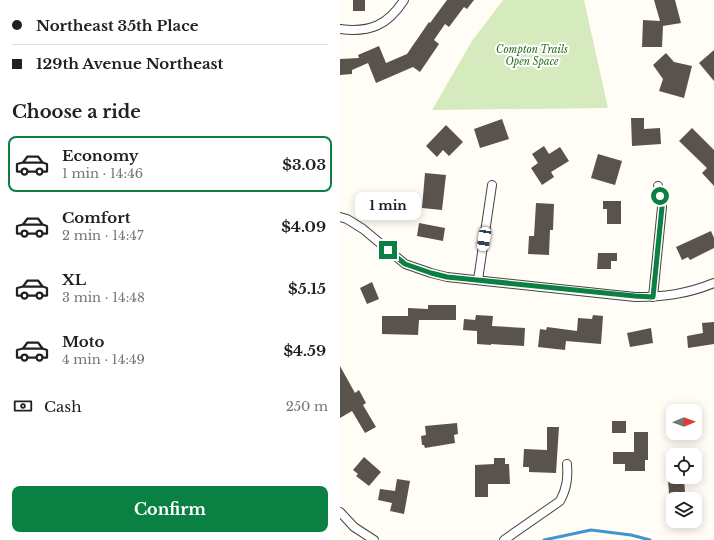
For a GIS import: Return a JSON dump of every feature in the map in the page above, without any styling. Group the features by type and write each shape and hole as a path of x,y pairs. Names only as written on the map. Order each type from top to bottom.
{"street":[{"path":"340,29 363,30 379,26 390,19 404,0"},
{"path":"478,280 492,185"},
{"path":"653,297 662,207 658,186"},
{"path":"340,217 347,219 364,229 405,264 447,277 627,296 653,297 696,291 714,283"},
{"path":"504,540 560,501 568,480 567,464"},
{"path":"340,512 354,527 374,540"}],"green space":[{"name":"Compton Trails Open Space","path":"503,0 584,0 608,108 432,110 472,41"}],"building":[{"path":"353,0 365,0 365,11 353,11"},
{"path":"447,0 474,0 467,9 464,7 449,27 445,24 434,40 439,44 420,72 413,67 376,83 368,63 352,70 352,74 340,75 340,59 359,58 358,55 379,46 386,63 407,54 429,22 430,23"},
{"path":"654,0 675,0 681,23 663,26 662,47 642,47 643,20 660,21"},
{"path":"714,50 714,81 699,63"},
{"path":"666,53 674,62 692,66 684,98 659,91 663,79 653,65"},
{"path":"631,118 644,118 644,129 660,128 661,144 632,146"},
{"path":"502,119 509,139 480,148 474,129"},
{"path":"446,125 463,142 449,156 443,150 437,157 426,146"},
{"path":"692,128 714,150 714,186 702,173 707,168 679,141"},
{"path":"544,146 549,154 560,147 569,161 551,172 554,177 542,185 531,168 538,163 532,154"},
{"path":"598,154 622,161 615,185 591,178"},
{"path":"425,173 446,175 442,210 422,208"},
{"path":"603,201 621,201 621,224 607,224 607,209 603,209"},
{"path":"536,203 554,204 553,230 550,230 549,255 528,254 529,236 534,236"},
{"path":"419,223 445,228 443,241 417,236"},
{"path":"711,231 714,238 714,248 690,260 688,257 682,260 676,247"},
{"path":"598,253 617,253 617,261 611,261 611,269 597,269"},
{"path":"372,282 379,299 367,304 360,288"},
{"path":"428,305 456,305 456,320 419,320 418,335 382,334 382,316 408,316 408,308 428,309"},
{"path":"476,315 493,316 492,326 525,328 524,346 477,344 477,331 463,330 464,319 475,320"},
{"path":"593,315 603,316 601,344 566,341 565,350 538,347 540,329 546,330 547,327 577,331 578,318 592,319"},
{"path":"714,322 714,344 688,348 687,336 703,333 702,323"},
{"path":"651,328 653,343 630,347 627,333"},
{"path":"340,366 355,393 359,390 366,403 363,405 376,427 365,433 352,411 340,418"},
{"path":"612,421 626,421 626,433 612,433"},
{"path":"457,423 458,434 454,435 455,443 425,448 424,445 422,445 421,436 426,435 425,426"},
{"path":"547,427 559,427 556,473 529,472 529,467 523,467 524,449 547,450"},
{"path":"634,432 648,432 648,460 645,460 645,471 625,471 625,464 613,464 613,452 634,452"},
{"path":"364,457 381,472 369,486 356,476 358,474 353,470"},
{"path":"494,458 505,458 505,464 509,464 510,484 488,484 488,497 475,497 475,465 494,464"},
{"path":"397,479 410,481 404,514 390,511 392,503 378,500 380,489 395,491"},
{"path":"668,484 684,484 685,492 669,492"}],"waterway":[{"path":"544,540 591,530 631,535 650,540"}],"route":[{"path":"388,250 405,264 447,277 653,297 662,207 660,196"}]}
